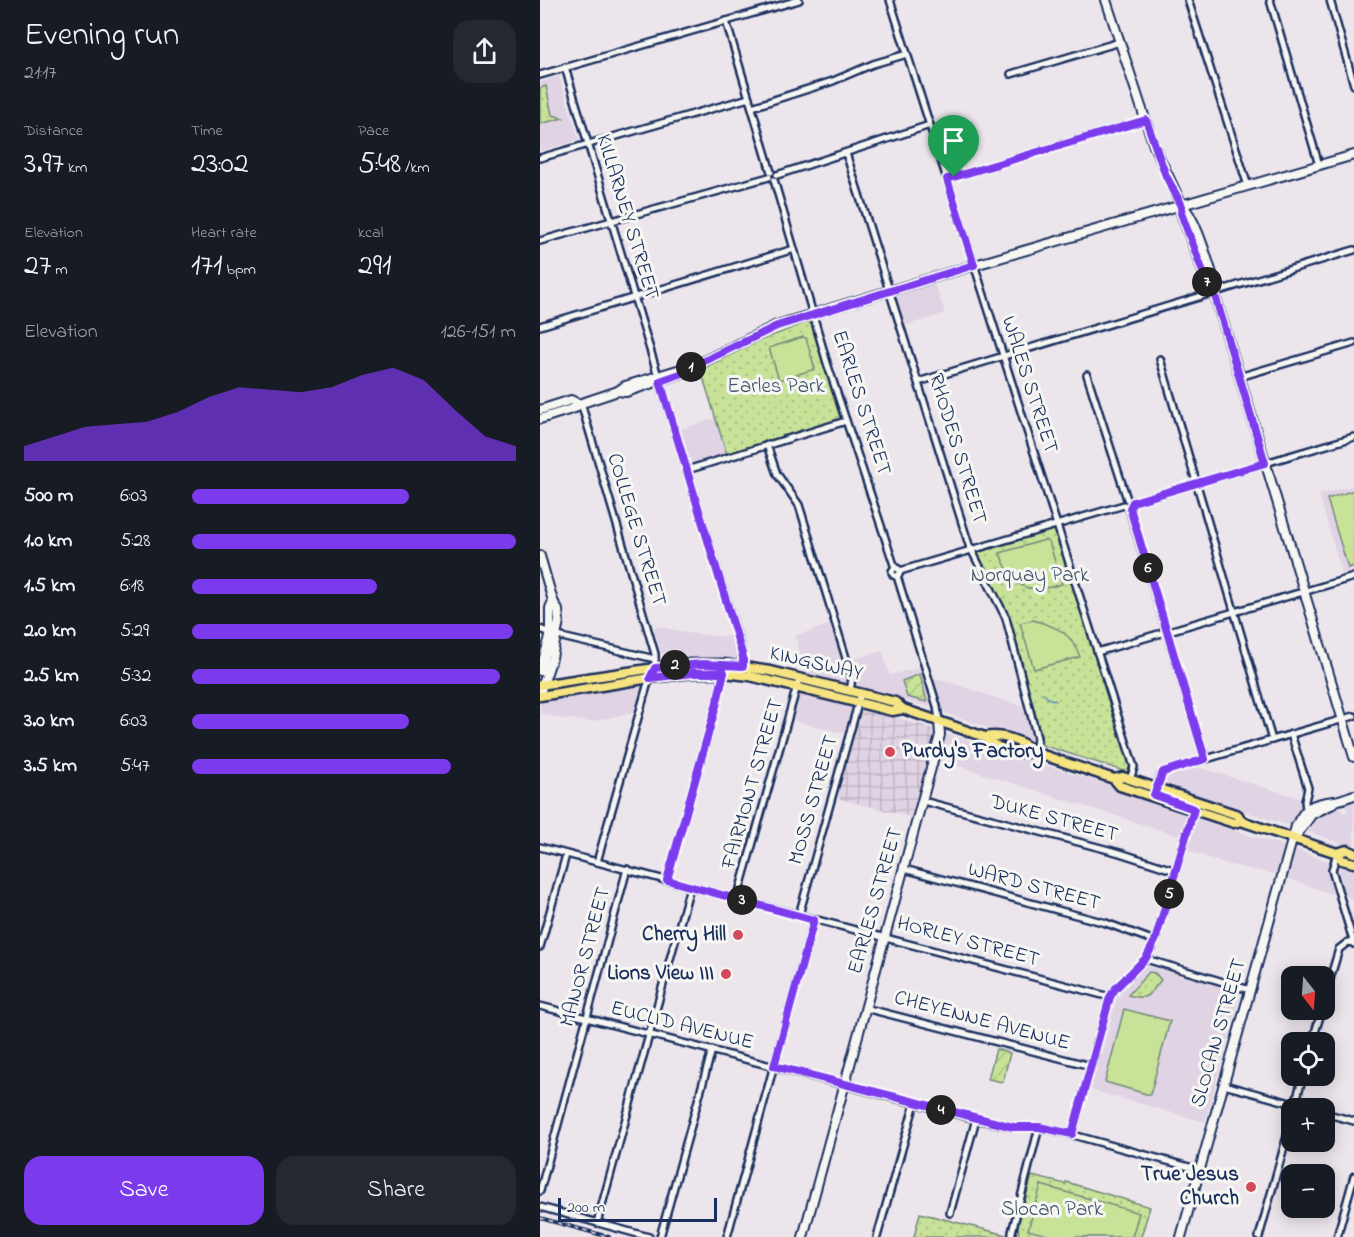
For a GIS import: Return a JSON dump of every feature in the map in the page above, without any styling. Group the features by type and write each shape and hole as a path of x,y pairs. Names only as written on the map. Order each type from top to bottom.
{"main road":[{"name":"KINGSWAY","path":"541,690 655,664 691,664 743,670 850,695 892,711 903,709 985,737 994,734 1027,746 1034,752 1114,779 1120,786 1155,792 1238,815 1241,821"},
{"name":"KINGSWAY","path":"541,690 724,669"},
{"name":"KINGSWAY","path":"1114,779 1123,777 1194,809 1234,823 1241,821 1337,853 1347,850 1354,853"},
{"name":"KINGSWAY","path":"1337,853 1342,860 1354,863"}],"street":[{"path":"540,75 797,0"},
{"name":"WALES STREET","path":"890,0 1134,767 1130,780"},
{"path":"1106,0 1166,176 1182,206 1181,213 1209,288 1214,292 1354,757"},
{"path":"1188,0 1248,186"},
{"path":"1270,0 1319,165"},
{"path":"1330,0 1354,85"},
{"name":"EARLES STREET","path":"726,21 846,421 897,572 937,706 941,733 803,1237"},
{"path":"1011,74 1120,42"},
{"path":"752,107 907,54"},
{"name":"KILLARNEY STREET","path":"565,67 739,642 743,657 743,670"},
{"path":"540,158 749,98"},
{"path":"947,179 1146,120"},
{"path":"540,241 773,176 930,125"},
{"name":"RHODES STREET","path":"846,153 971,550 1009,628 1037,738 1034,752"},
{"path":"540,419 575,408 580,403 618,392 626,392 659,379 686,372 759,333 813,314 1354,155"},
{"path":"540,326 794,249"},
{"path":"918,382 1354,250"},
{"path":"1239,377 1354,343"},
{"path":"1160,359 1272,740"},
{"path":"1088,375 1205,759"},
{"path":"540,410 571,400 580,403"},
{"name":"COLLEGE STREET","path":"580,403 652,641 655,664"},
{"path":"687,470 846,421"},
{"path":"897,572 1354,437"},
{"path":"767,445 777,474 800,505 852,678 850,695"},
{"path":"540,555 553,601 558,610 541,690"},
{"path":"1097,652 1354,577"},
{"path":"540,628 655,664 597,862"},
{"path":"540,671 554,634"},
{"path":"667,880 716,706 724,669"},
{"name":"FAIRMONT STREET","path":"737,899 798,683"},
{"name":"MOSS STREET","path":"799,915 860,698"},
{"path":"1155,792 1163,772 1354,716"},
{"path":"1291,734 1308,788 1309,811 1354,795"},
{"name":"DUKE STREET","path":"922,801 1120,853 1176,871"},
{"path":"1072,1134 1110,997 1146,958 1155,941 1194,809"},
{"name":"SLOCAN STREET","path":"1181,1237 1294,839 1309,811"},
{"name":"HORLEY STREET","path":"540,847 1110,997"},
{"path":"1334,966 1339,949 1348,942 1354,943 1332,870 1337,853"},
{"path":"540,947 566,855"},
{"name":"WARD STREET","path":"904,869 1106,922 1155,941"},
{"name":"MANOR STREET","path":"540,1191 627,870"},
{"path":"597,1222 690,886"},
{"path":"727,1237 814,920"},
{"path":"1146,958 1250,990"},
{"name":"EUCLID AVENUE","path":"540,1006 976,1119 1013,1127 1039,1127 1072,1134 1200,1170"},
{"name":"CHEYENNE AVENUE","path":"865,1008 1091,1066"},
{"path":"660,1237 712,1050"},
{"path":"1224,1085 1281,1102"},
{"path":"877,1237 915,1103"},
{"path":"1335,1116 1354,1121"},
{"path":"950,1213 976,1119"},
{"path":"1012,1235 1039,1127"},
{"path":"1259,1237 1283,1152"},
{"path":"1336,1237 1354,1176"},
{"path":"540,1207 649,1237"}],"shaded area":[{"path":"559,76 579,140 540,151 540,82"},
{"path":"932,284 936,287 945,313 905,326 897,299 898,295"},
{"path":"716,418 727,455 694,465 690,464 677,430"},
{"path":"1354,485 1354,569 1342,573 1319,495"},
{"path":"832,624 848,680 845,685 808,677 795,636"},
{"path":"656,626 694,634 730,637 734,640 739,658 735,661 694,659 676,661 663,658 654,631"},
{"path":"882,651 890,675 917,668 922,671 931,702 929,707 857,687 856,674 859,671 858,667 853,666 851,660"},
{"path":"936,678 1021,706 1026,710 1034,739 1028,741 945,713 935,682"},
{"path":"641,685 641,689 636,710 631,713 589,722 568,720 540,713 540,704 544,700"},
{"path":"802,693 852,705 846,732 842,733 795,721"},
{"path":"863,709 934,729 935,734 914,814 911,817 840,799 838,795 857,725"},
{"path":"948,734 1186,810 1188,816 1183,832 1176,835 939,760"},
{"path":"1198,767 1299,798 1303,807 1294,824 1290,826 1164,784 1168,776"},
{"path":"1354,801 1354,848 1308,832 1312,818 1322,811 1339,806 1343,813 1347,812 1346,804"},
{"path":"1197,819 1284,846 1278,872 1275,874 1230,865 1189,851 1187,846"},
{"path":"1297,850 1330,862 1328,872 1333,888 1332,894 1289,879 1288,874 1294,852"},
{"path":"1341,864 1354,868 1354,901 1345,895 1337,868"},
{"path":"1147,966 1241,992 1205,1122 1091,1090 1116,1000 1124,988"}],"green space":[{"path":"546,86 552,115 563,118 540,124 540,88"},
{"name":"Earles Park","path":"807,322 812,326 840,418 727,455 702,374 704,368 754,343"},
{"path":"806,338 815,369 779,380 769,348"},
{"path":"1354,490 1354,566 1348,568 1327,499"},
{"name":"Norquay Park","path":"1052,529 1056,531 1058,537 1130,766 1127,772 1042,745 1012,624 978,555 981,550"},
{"path":"1045,540 1049,542 1062,584 1039,589 1022,586 1010,574 1000,553"},
{"path":"1033,620 1049,625 1068,636 1080,657 1034,669 1020,623"},
{"path":"920,674 927,702 907,697 902,681"},
{"path":"1149,972 1155,973 1161,980 1151,993 1144,997 1128,995"},
{"path":"1124,1009 1170,1021 1150,1095 1105,1082"},
{"path":"996,1049 1010,1053 1003,1082 988,1079"},
{"name":"Slocan Park","path":"1032,1176 1065,1184 1066,1182 1150,1207 1141,1237 1019,1237 1018,1225"},
{"name":"Slocan Park","path":"1041,1185 1139,1213 1132,1237 1055,1237 1028,1230"},
{"name":"Slocan Park","path":"920,1213 1006,1235 1007,1237 914,1237"}],"waterway":[{"path":"1043,693 1056,701"}],"railway":[{"path":"540,1218 609,1237"}],"place":[{"name":"Purdy's Factory","path":"890,752"},
{"name":"Cherry Hill","path":"738,935"},
{"name":"Lions View III","path":"726,974"},
{"name":"True Jesus Church","path":"1251,1187"}],"route":[{"path":"1146,120 1166,176 1182,206 1181,213 1197,250 1209,288 1214,292 1265,463 1133,502 1130,508 1205,759 1165,771 1159,779 1154,795 1194,809 1155,941 1146,958 1110,997 1072,1134 1039,1127 1013,1127 976,1119 774,1066 814,920 667,880 724,673 693,673 650,678 655,668 702,664 743,666 743,657 660,381 686,372 759,333 777,326 974,265 947,179 954,177 1146,120"}]}
